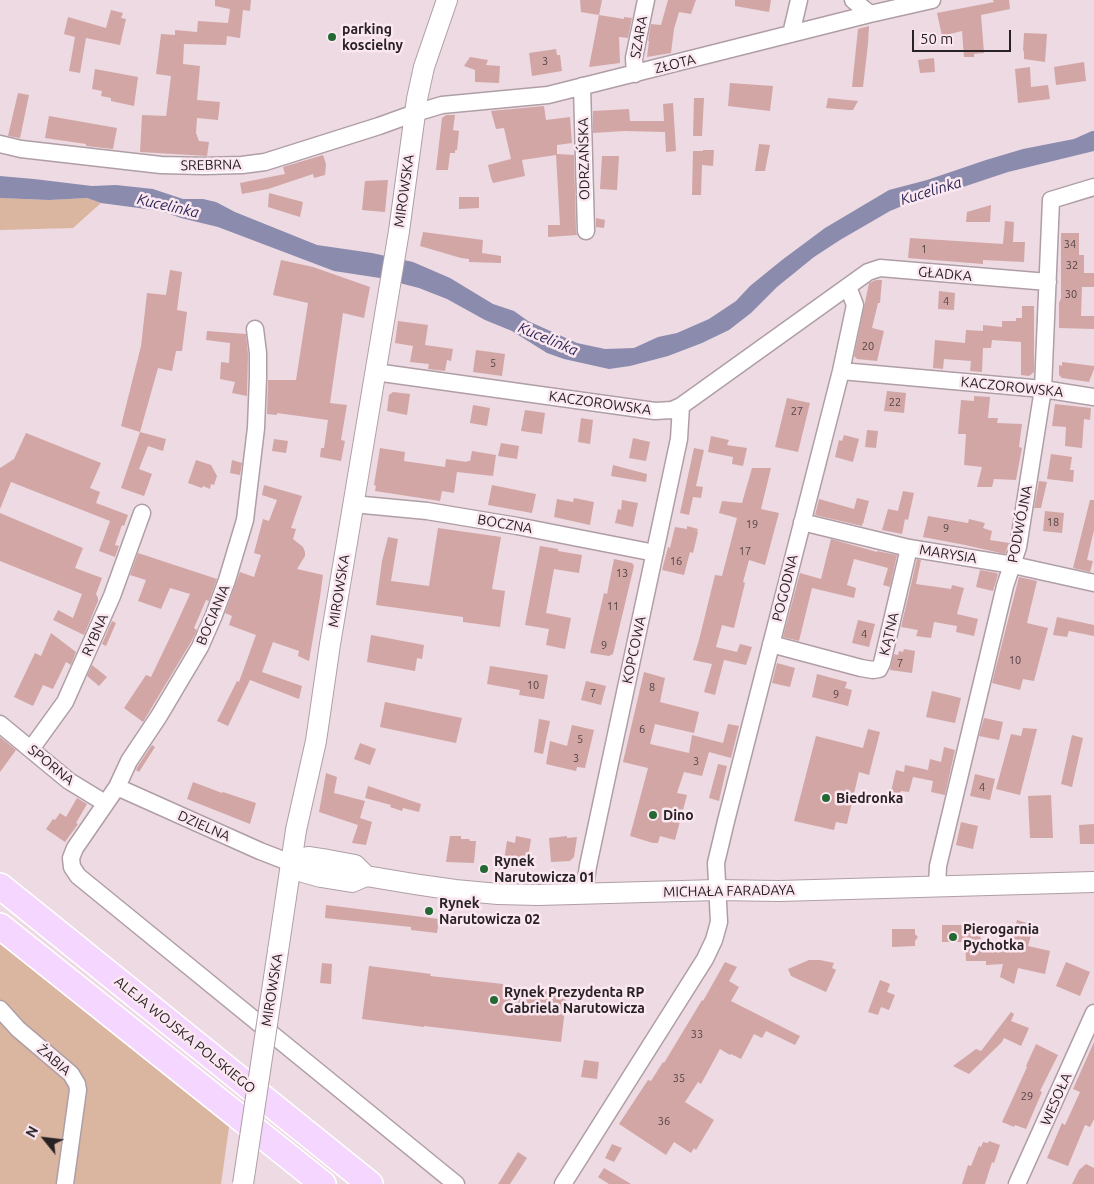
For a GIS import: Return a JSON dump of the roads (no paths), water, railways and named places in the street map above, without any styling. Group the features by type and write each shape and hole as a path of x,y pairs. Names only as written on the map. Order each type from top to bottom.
{"main road":[{"name":"ALEJA WOJSKA POLSKIEGO","path":"0,886 370,1184"},
{"path":"0,926 323,1184"}],"street":[{"name":"MIROWSKA","path":"242,1184 297,823 316,741 330,644 399,231 416,99 447,0"},
{"name":"SZARA","path":"636,74 634,58 646,0"},
{"path":"791,34 799,0"},
{"path":"853,0 870,14"},
{"name":"ZŁOTA","path":"415,113 442,105 548,95 870,14 895,4 932,0"},
{"name":"ODRZAŃSKA","path":"582,86 586,231"},
{"name":"SREBRNA","path":"0,144 21,149 161,165 242,166 265,162 415,113"},
{"name":"PODWÓJNA","path":"937,886 938,866 1005,586 1018,547 1043,389 1051,200 1094,187"},
{"name":"GŁADKA","path":"848,287 868,272 880,268 1048,282"},
{"name":"POGODNA","path":"717,890 716,863 722,834 856,306 848,287"},
{"name":"KACZOROWSKA","path":"375,372 655,412 672,410 681,406 848,287"},
{"name":"BOCIANIA","path":"255,329 258,353 256,428 245,520 227,580 200,647 159,716 129,761 117,787 75,848 71,858 72,867 78,876 456,1184"},
{"name":"KACZOROWSKA","path":"841,371 1043,389 1094,397"},
{"name":"KOPCOWA","path":"584,894 588,866 679,440 681,406"},
{"name":"BOCZNA","path":"353,504 427,510 655,553"},
{"name":"RYBNA","path":"31,749 69,695 112,596 142,513"},
{"name":"MARYSIA","path":"802,522 909,548 1013,565 1094,583"},
{"name":"KĄTNA","path":"771,644 861,668 879,669 909,548"},
{"name":"SPORNA","path":"0,724 69,781 105,803"},
{"name":"DZIELNA","path":"117,787 291,863"},
{"name":"MICHAŁA FARADAYA","path":"291,863 308,857 355,865 366,876 422,886 498,894 584,894 717,890 779,891 1094,882"},
{"path":"563,1184 705,959 714,940 719,922 717,890"},
{"name":"ŻABIA","path":"0,1009 18,1029 71,1074 77,1084 78,1090 65,1184"},
{"name":"WESOŁA","path":"1017,1184 1094,1013"}],"water":[{"name":"Kucelinka","path":"1094,131 1094,151 1008,172 890,211 814,257 729,330 668,356 630,366 609,369 564,359 547,353 512,331 485,320 447,299 419,288 380,278 334,271 218,227 161,211 101,203 87,198 49,200 0,198 0,176 92,186 116,185 153,189 183,199 203,199 216,202 235,212 317,245 372,253 413,262 450,278 493,304 514,311 528,321 577,343 605,349 634,348 658,337 677,333 709,319 736,301 750,286 825,228 889,190 927,180 1023,149 1074,139"}],"place":[{"name":"parking koscielny","path":"332,37"},
{"name":"Biedronka","path":"826,798"},
{"name":"Dino","path":"653,815"},
{"name":"Rynek Narutowicza 01","path":"484,869"},
{"name":"Rynek Narutowicza 02","path":"429,911"},
{"name":"Pierogarnia Pychotka","path":"953,937"},
{"name":"Rynek Prezydenta RP Gabriela Narutowicza","path":"494,1000"}]}
